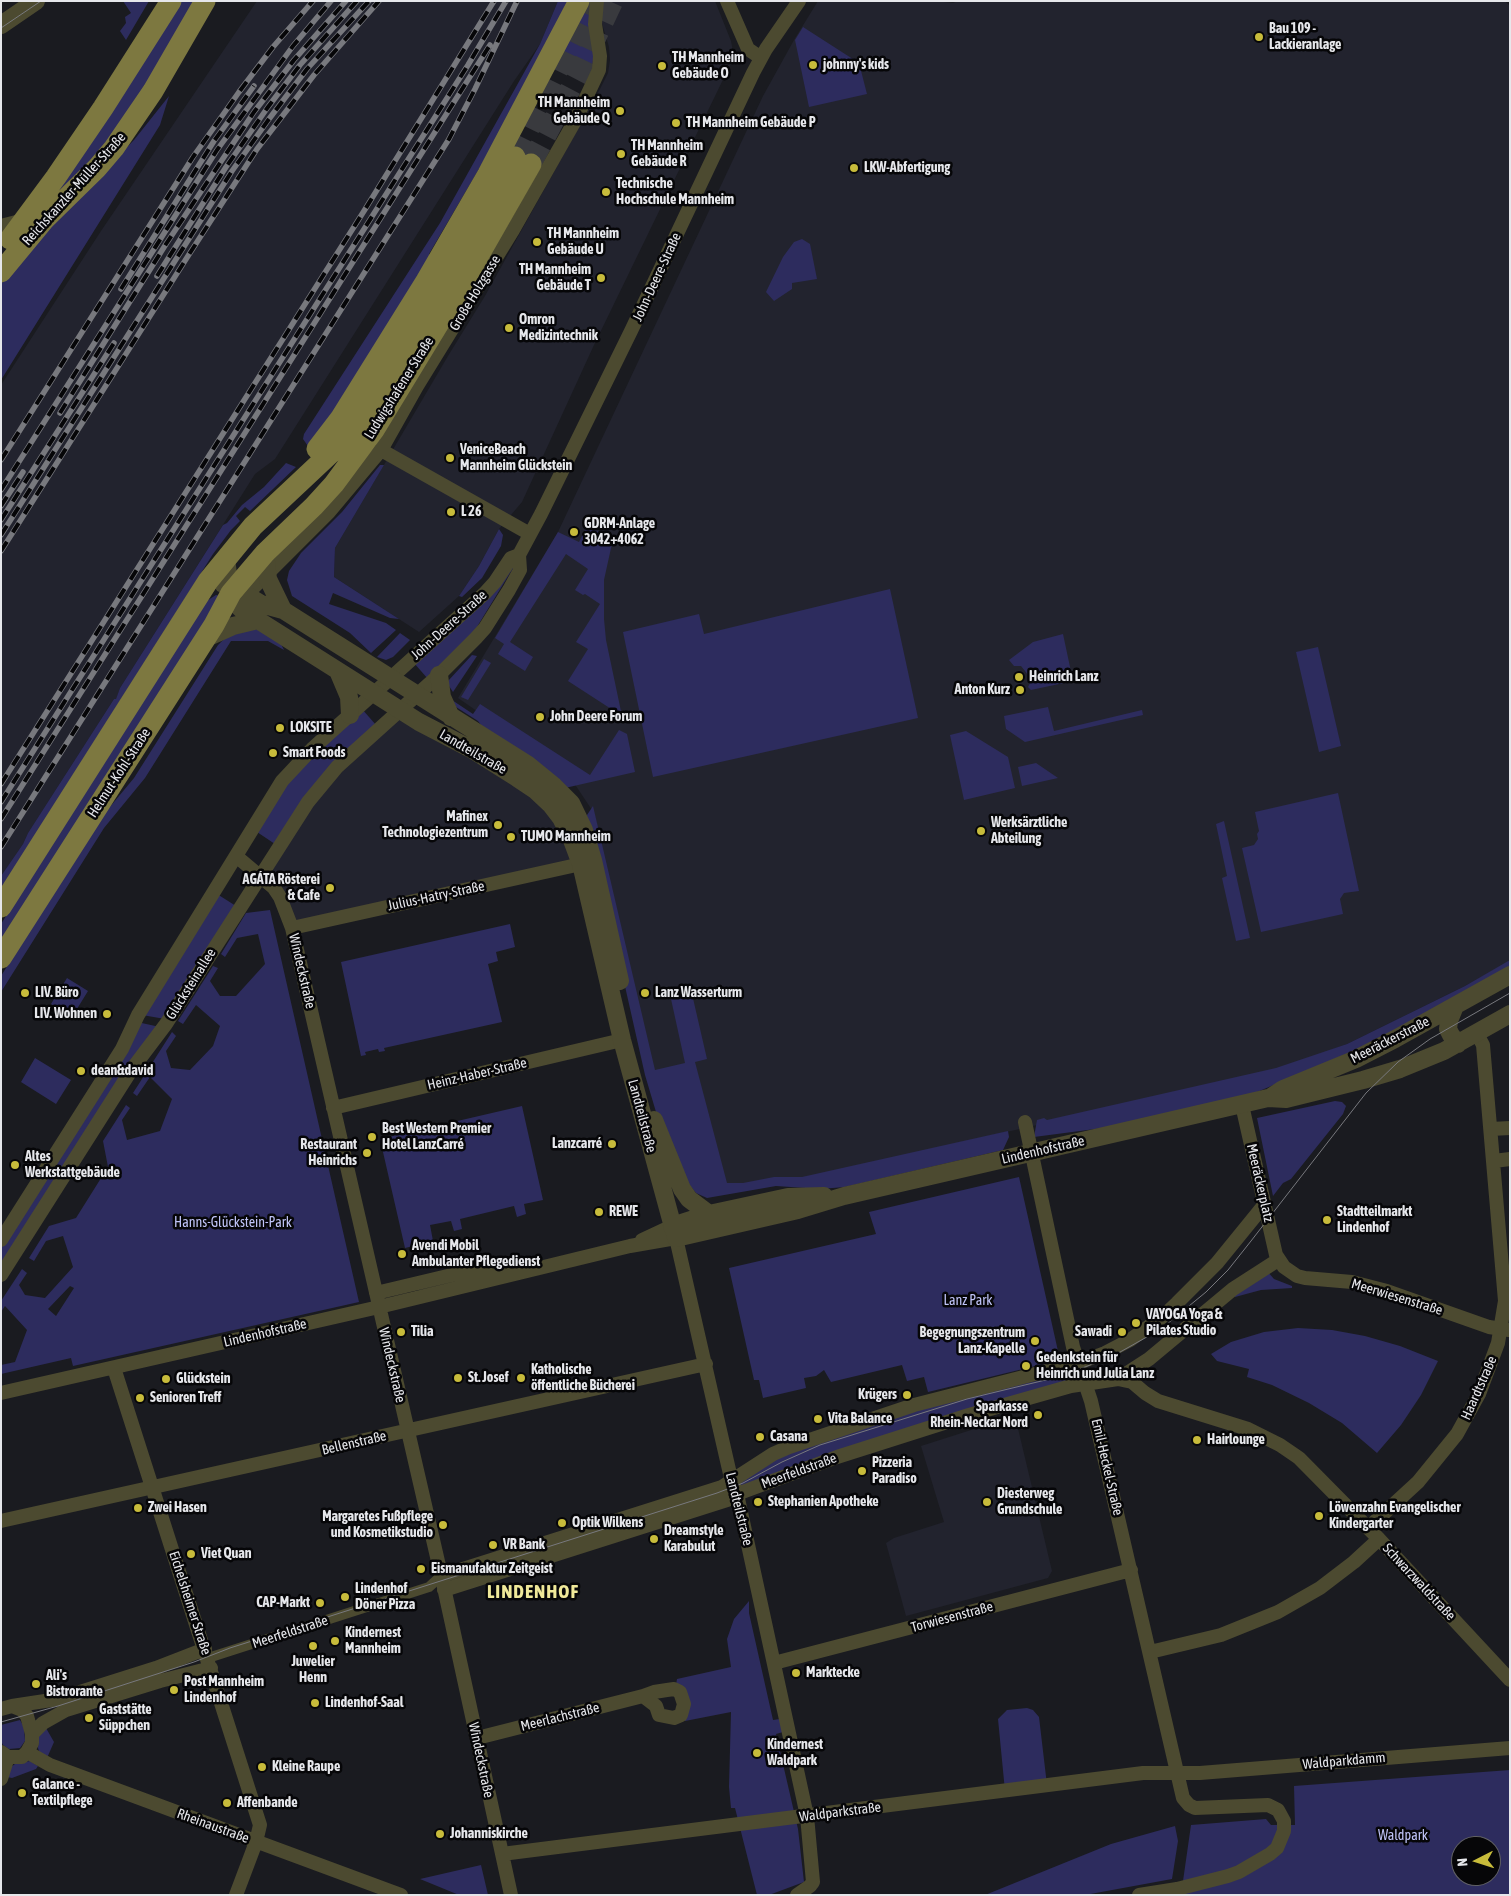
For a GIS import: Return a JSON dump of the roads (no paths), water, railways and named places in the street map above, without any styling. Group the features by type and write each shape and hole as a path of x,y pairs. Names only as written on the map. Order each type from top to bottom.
{"main road":[{"name":"Reichskanzler-Müller-Straße","path":"1,250 102,108 171,1"},
{"name":"Reichskanzler-Müller-Straße","path":"1,272 44,220 114,148 154,91 205,1"},
{"path":"208,581 218,554 234,533 307,461 340,419 426,281 488,174 579,1"},
{"name":"Ludwigshafener Straße","path":"226,558 253,526 334,450 368,408 464,249 523,161 456,295 374,430 334,484 266,563 236,593"},
{"name":"Helmut-Kohl-Straße","path":"1,907 208,581 226,558"},
{"name":"Helmut-Kohl-Straße","path":"1,958 209,632 236,593"}],"street":[{"path":"1,25 36,1"},
{"name":"Große Holzgasse","path":"266,563 329,512 381,450 417,386 513,230 576,119 600,70 596,24 597,1"},
{"path":"727,1 748,49 761,58"},
{"name":"John-Deere-Straße","path":"401,710 485,628 520,570 519,554 631,331 761,58 799,1"},
{"path":"1,226 24,220"},
{"path":"381,450 530,534"},
{"name":"John-Deere-Straße","path":"374,694 485,593 511,558 519,554"},
{"path":"226,558 236,593"},
{"path":"266,563 270,585 283,610"},
{"name":"Landteilstraße","path":"208,581 261,604 283,610 542,775 571,803 584,830 593,860 645,1089 658,1132 682,1189 689,1199 709,1214"},
{"name":"Landteilstraße","path":"236,593 258,620 374,694 445,736 471,749 535,790 551,805 572,840 581,864 622,1040 674,1232 706,1364 807,1816 814,1882 797,1895"},
{"path":"209,632 258,620"},
{"path":"337,671 348,691 350,715"},
{"path":"439,675 442,696 451,717"},
{"name":"Glücksteinallee","path":"1,1240 122,1049 138,1015 288,774 312,749 374,694"},
{"name":"Glücksteinallee","path":"1,1275 134,1066 166,1024 302,810 328,776 401,710"},
{"name":"Windeckstraße","path":"236,856 274,888 280,897 292,928 442,1583 511,1895"},
{"name":"Julius-Hatry-Straße","path":"292,928 581,864"},
{"name":"Meeräckerstraße","path":"1268,1098 1283,1088 1348,1062 1395,1040 1510,975"},
{"path":"1455,1006 1448,1029 1458,1044"},
{"name":"Meeräckerstraße","path":"1242,1105 1268,1098 1286,1099 1385,1074 1444,1051 1510,1014"},
{"name":"Haardtstraße","path":"1368,1528 1418,1482 1457,1434 1479,1394 1498,1342 1505,1330 1505,1301 1491,1129 1483,1046 1477,1034"},
{"name":"Heinz-Haber-Straße","path":"333,1108 622,1040"},
{"name":"Lindenhofstraße","path":"1,1393 379,1307 630,1246 674,1232 798,1210 844,1196 1242,1105"},
{"name":"Meeräckerplatz","path":"1242,1105 1278,1260"},
{"name":"Emil-Heckel-Straße","path":"1025,1122 1078,1363 1087,1384 1183,1798 1189,1805 1195,1808 1268,1805 1274,1807 1281,1814 1284,1821 1282,1838 1277,1848 1270,1854 1228,1876 1177,1889 1139,1895"},
{"path":"1491,1129 1510,1128"},
{"path":"1494,1161 1510,1159"},
{"name":"Lindenhofstraße","path":"674,1232 709,1214 788,1197 844,1196"},
{"path":"1078,1363 1105,1353 1130,1340 1162,1317 1217,1262 1265,1204"},
{"path":"1087,1384 1118,1379 1148,1359 1233,1289 1278,1260"},
{"name":"Meerwiesenstraße","path":"1278,1260 1291,1273 1305,1278 1352,1282 1387,1291 1489,1327 1505,1330"},
{"name":"Lindenhofstraße","path":"376,1293 498,1264 528,1271"},
{"name":"Meerfeldstraße","path":"5,1705 47,1702 156,1668 208,1658 442,1583 727,1500 734,1487 773,1454 798,1444 914,1405 1078,1363"},
{"name":"Bellenstraße","path":"1,1521 706,1364"},
{"name":"Eichelsheimer Straße","path":"114,1368 260,1825 256,1842 236,1895"},
{"name":"Schwarzwaldstraße","path":"1118,1379 1132,1382 1145,1393 1158,1400 1248,1429 1280,1445 1299,1458 1379,1539 1510,1680"},
{"name":"Meerfeldstraße","path":"734,1487 969,1415 1072,1386 1087,1384"},
{"path":"1150,1652 1221,1635 1250,1625 1285,1609 1326,1584 1379,1539"},
{"name":"Torwiesenstraße","path":"774,1663 1131,1570"},
{"name":"Meerfeldstraße","path":"32,1734 44,1723 66,1710 160,1681 208,1658"},
{"name":"Meerlachstraße","path":"477,1738 643,1696"},
{"path":"1,1779 5,1755 22,1757 28,1752 32,1744 32,1734 22,1710 5,1705"},
{"name":"Waldparkdamm","path":"1177,1773 1200,1773 1510,1748"},
{"name":"Rheinaustraße","path":"28,1752 50,1765 401,1895"},
{"name":"Waldparkstraße","path":"502,1854 1143,1773 1177,1773"}],"tunnel":[{"path":"515,157 592,1"},
{"path":"531,164 580,71 613,1"}],"tram line":[{"path":"1,28 41,1"},
{"path":"1,1722 58,1706 194,1662 230,1648 717,1493 743,1483 782,1462 820,1445 967,1399 1062,1376 1113,1356 1161,1329 1206,1292 1228,1270 1366,1093 1398,1062 1430,1039 1510,993"}],"railway":[{"path":"1,460 193,157 273,47 313,1"},
{"path":"1,490 217,150 293,46 331,1"},
{"path":"60,413 166,244 254,112 294,60 346,1"},
{"path":"157,276 226,167 268,107 300,65 357,1"},
{"path":"1,535 232,171 307,69 369,1"},
{"path":"1,551 257,149 314,75 379,1"},
{"path":"1,784 364,211 494,1"},
{"path":"1,802 468,65 506,1"},
{"path":"1,847 449,139 517,1"},
{"path":"1,819 490,45"},
{"path":"121,289 214,141 254,86"},
{"path":"1,520 114,343"},
{"path":"1,506 23,472"}],"place":[{"name":"Bau 109 - Lackieranlage","path":"1259,37"},
{"name":"johnny's kids","path":"813,65"},
{"name":"TH Mannheim Gebäude O","path":"662,66"},
{"name":"TH Mannheim Gebäude Q","path":"620,111"},
{"name":"TH Mannheim Gebäude P","path":"676,123"},
{"name":"TH Mannheim Gebäude R","path":"621,154"},
{"name":"LKW-Abfertigung","path":"854,168"},
{"name":"Technische Hochschule Mannheim","path":"606,192"},
{"name":"TH Mannheim Gebäude U","path":"537,242"},
{"name":"TH Mannheim Gebäude T","path":"601,278"},
{"name":"Omron Medizintechnik","path":"509,328"},
{"name":"VeniceBeach Mannheim Glückstein","path":"450,458"},
{"name":"L 26","path":"451,512"},
{"name":"GDRM-Anlage 3042+4062","path":"574,532"},
{"name":"Heinrich Lanz","path":"1019,677"},
{"name":"Anton Kurz","path":"1020,690"},
{"name":"John Deere Forum","path":"540,717"},
{"name":"LOKSITE","path":"280,728"},
{"name":"Smart Foods","path":"273,753"},
{"name":"Mafinex Technologiezentrum","path":"498,825"},
{"name":"Werksärztliche Abteilung","path":"981,831"},
{"name":"TUMO Mannheim","path":"511,837"},
{"name":"AGÁTA Rösterei & Cafe","path":"330,888"},
{"name":"LIV. Büro","path":"25,993"},
{"name":"Lanz Wasserturm","path":"645,993"},
{"name":"LIV. Wohnen","path":"107,1014"},
{"name":"dean&david","path":"81,1071"},
{"name":"Best Western Premier Hotel LanzCarré","path":"372,1137"},
{"name":"Lanzcarré","path":"612,1144"},
{"name":"Restaurant Heinrichs","path":"367,1153"},
{"name":"Altes Werkstattgebäude","path":"15,1165"},
{"name":"REWE","path":"599,1212"},
{"name":"Stadtteilmarkt Lindenhof","path":"1327,1220"},
{"name":"Avendi Mobil Ambulanter Pflegedienst","path":"402,1254"},
{"name":"VAYOGA Yoga & Pilates Studio","path":"1136,1323"},
{"name":"Tilia","path":"401,1332"},
{"name":"Sawadi","path":"1122,1332"},
{"name":"Begegnungszentrum Lanz-Kapelle","path":"1035,1341"},
{"name":"Gedenkstein für Heinrich und Julia Lanz","path":"1026,1366"},
{"name":"St. Josef","path":"458,1378"},
{"name":"Katholische öffentliche Bücherei","path":"521,1378"},
{"name":"Glückstein","path":"166,1379"},
{"name":"Krügers","path":"907,1395"},
{"name":"Senioren Treff","path":"140,1398"},
{"name":"Sparkasse Rhein-Neckar Nord","path":"1038,1415"},
{"name":"Vita Balance","path":"818,1419"},
{"name":"Casana","path":"760,1437"},
{"name":"Hairlounge","path":"1197,1440"},
{"name":"Pizzeria Paradiso","path":"862,1471"},
{"name":"Stephanien Apotheke","path":"758,1502"},
{"name":"Diesterweg Grundschule","path":"987,1502"},
{"name":"Zwei Hasen","path":"138,1508"},
{"name":"Löwenzahn Evangelischer Kindergarter","path":"1319,1516"},
{"name":"Optik Wilkens","path":"562,1523"},
{"name":"Margaretes Fußpflege und Kosmetikstudio","path":"443,1525"},
{"name":"Dreamstyle Karabulut","path":"654,1539"},
{"name":"VR Bank","path":"493,1545"},
{"name":"Viet Quan","path":"191,1554"},
{"name":"Eismanufaktur Zeitgeist","path":"421,1569"},
{"name":"Lindenhof Döner Pizza","path":"345,1597"},
{"name":"CAP-Markt","path":"320,1603"},
{"name":"Kindernest Mannheim","path":"335,1641"},
{"name":"Juwelier Henn","path":"313,1646"},
{"name":"Marktecke","path":"796,1673"},
{"name":"Ali's Bistrorante","path":"36,1684"},
{"name":"Post Mannheim Lindenhof","path":"174,1690"},
{"name":"Lindenhof-Saal","path":"315,1703"},
{"name":"Gaststätte Süppchen","path":"89,1718"},
{"name":"Kindernest Waldpark","path":"757,1753"},
{"name":"Kleine Raupe","path":"262,1767"},
{"name":"Galance - Textilpflege","path":"22,1793"},
{"name":"Affenbande","path":"227,1803"},
{"name":"Johanniskirche","path":"440,1834"}],"district":[{"name":"LINDENHOF","path":"533,1592"}],"park label":[{"name":"Hanns-Glückstein-Park","path":"233,1223"},
{"name":"Lanz Park","path":"968,1301"},
{"name":"Waldpark","path":"1403,1836"}]}
